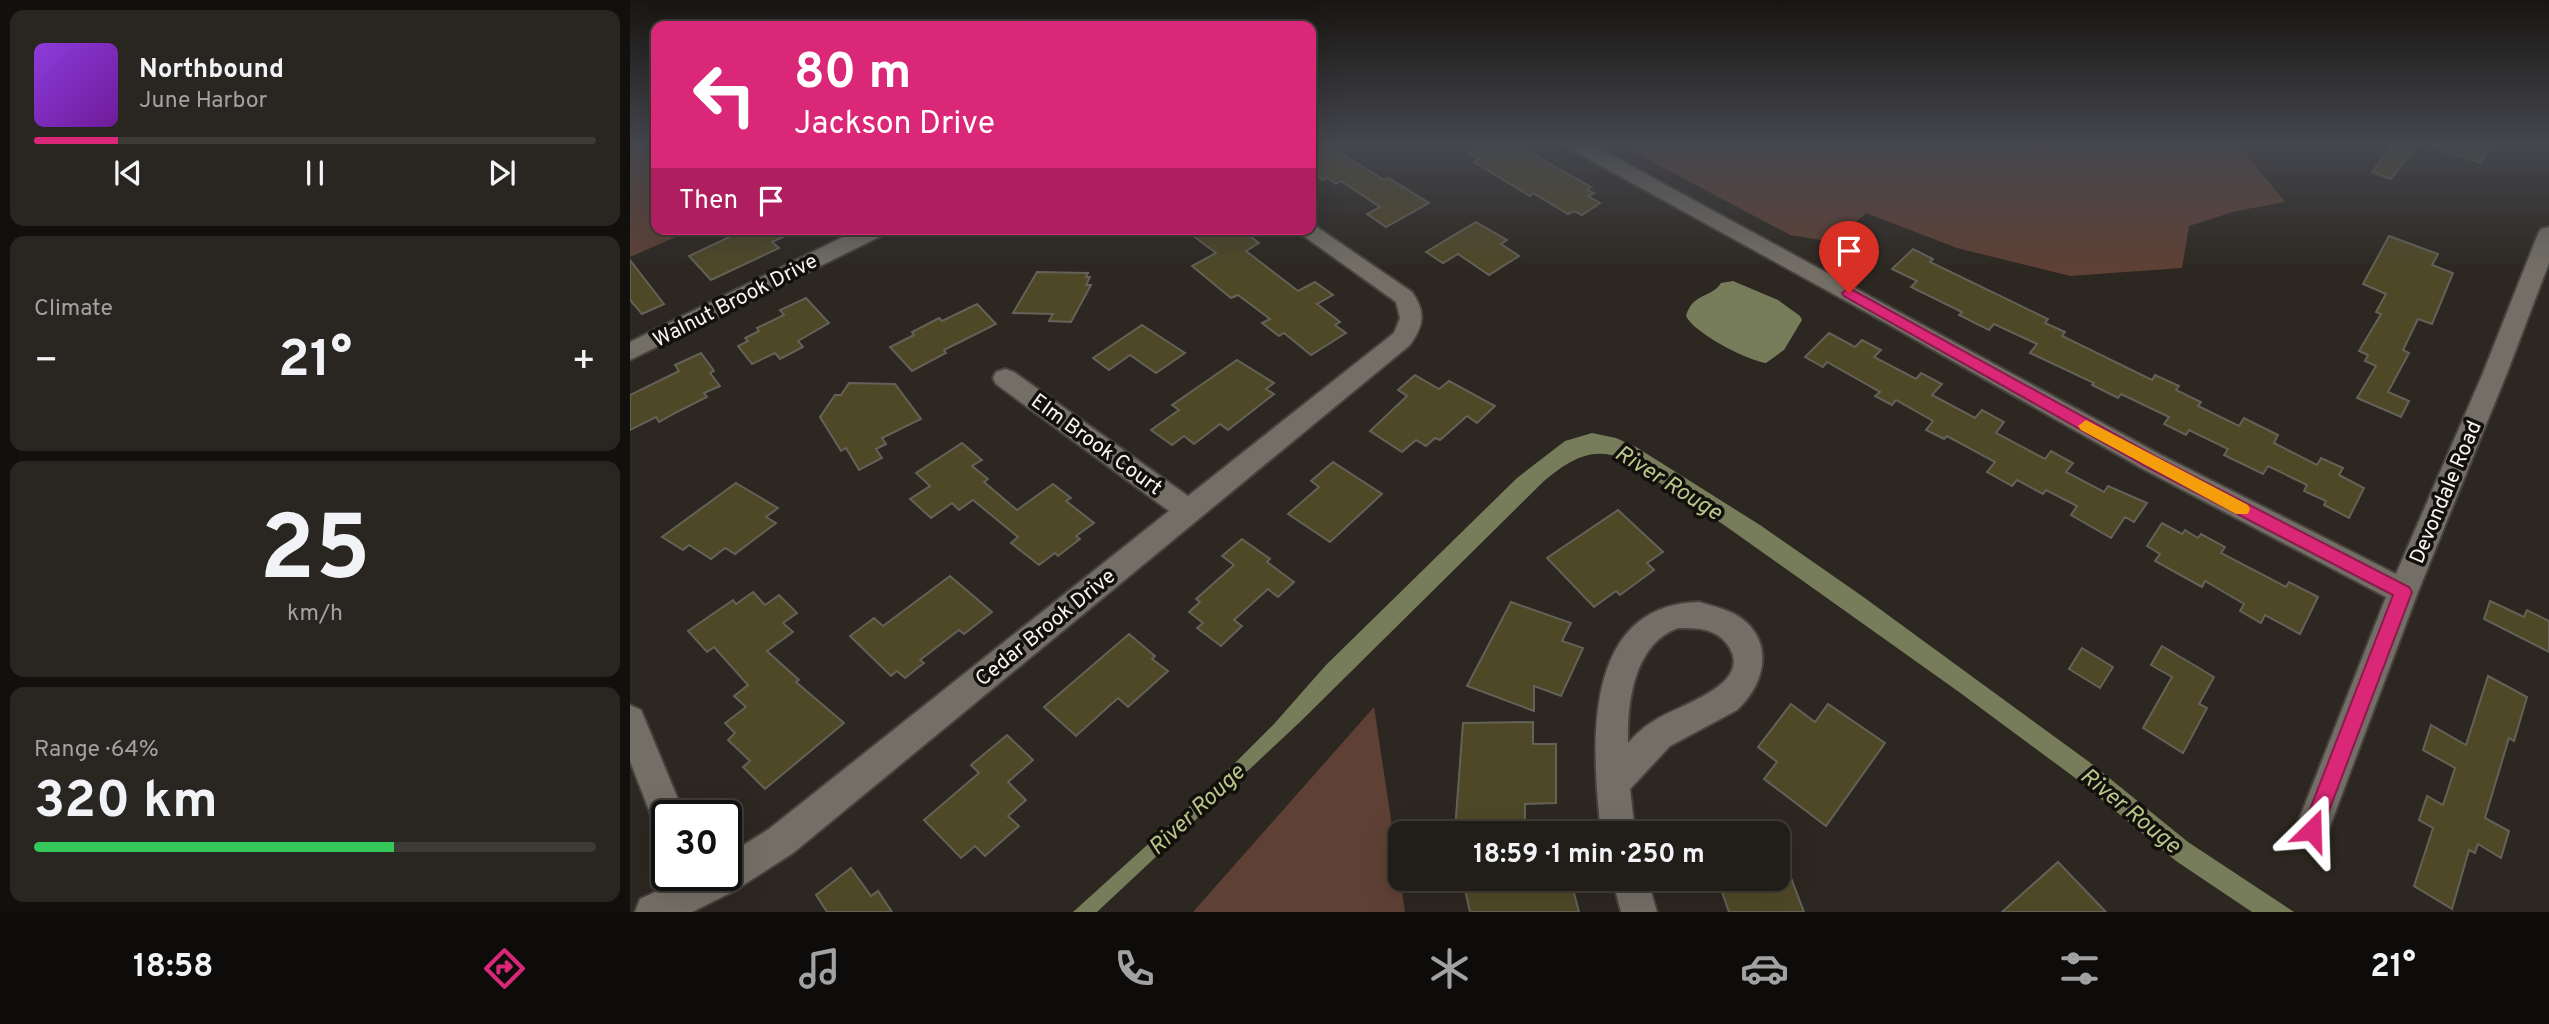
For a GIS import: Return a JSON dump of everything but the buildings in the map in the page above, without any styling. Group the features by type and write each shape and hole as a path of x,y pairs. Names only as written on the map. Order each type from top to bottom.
{"street":[{"path":"1652,186 1894,317 2142,457 2403,592"},
{"name":"Cedar Brook Drive","path":"742,866 790,834 1402,339 1409,330 1413,314 1405,297 1316,234"},
{"name":"Devondale Road","path":"2312,830 2403,592 2495,373 2549,234"},
{"name":"Walnut Brook Drive","path":"630,352 865,235"},
{"name":"Elm Brook Court","path":"1004,378 1189,511"},
{"path":"1615,781 1659,735 1682,721 1719,705 1733,694 1744,680 1748,652 1738,635 1724,622 1705,614 1679,615 1655,624 1641,637 1619,684 1613,710 1611,740 1617,821"},
{"path":"630,720 662,800"},
{"name":"Cedar Brook Drive","path":"653,912 680,891"},
{"path":"1633,891 1639,912"}],"shaded area":[{"path":"630,186 651,186 651,235 680,235 630,257"},
{"path":"1697,186 2272,186 2285,202 2236,211 2189,226 2182,268 2070,276 1957,248 1866,213 1833,242 1790,235"},
{"path":"1374,707 1391,821 1388,821 1388,891 1402,891 1405,912 1193,912"}],"water":[{"path":"1733,281 1778,300 1802,320 1784,350 1766,363 1722,345 1699,330 1686,316 1689,308 1698,299 1721,283"},
{"name":"River Rouge","path":"1592,433 1616,438 1636,447 1760,525 2092,764 2188,842 2294,912 2252,912 2176,861 2078,780 1959,692 1724,525 1625,460 1613,455 1592,454 1572,461 1544,481 1300,722 1097,912 1073,912 1208,790 1274,724 1326,665 1517,478 1565,441"}],"slow traffic":[{"path":"2086,426 2242,509"}],"route":[{"path":"1849,293 2152,462 2403,592 2312,830"}]}
